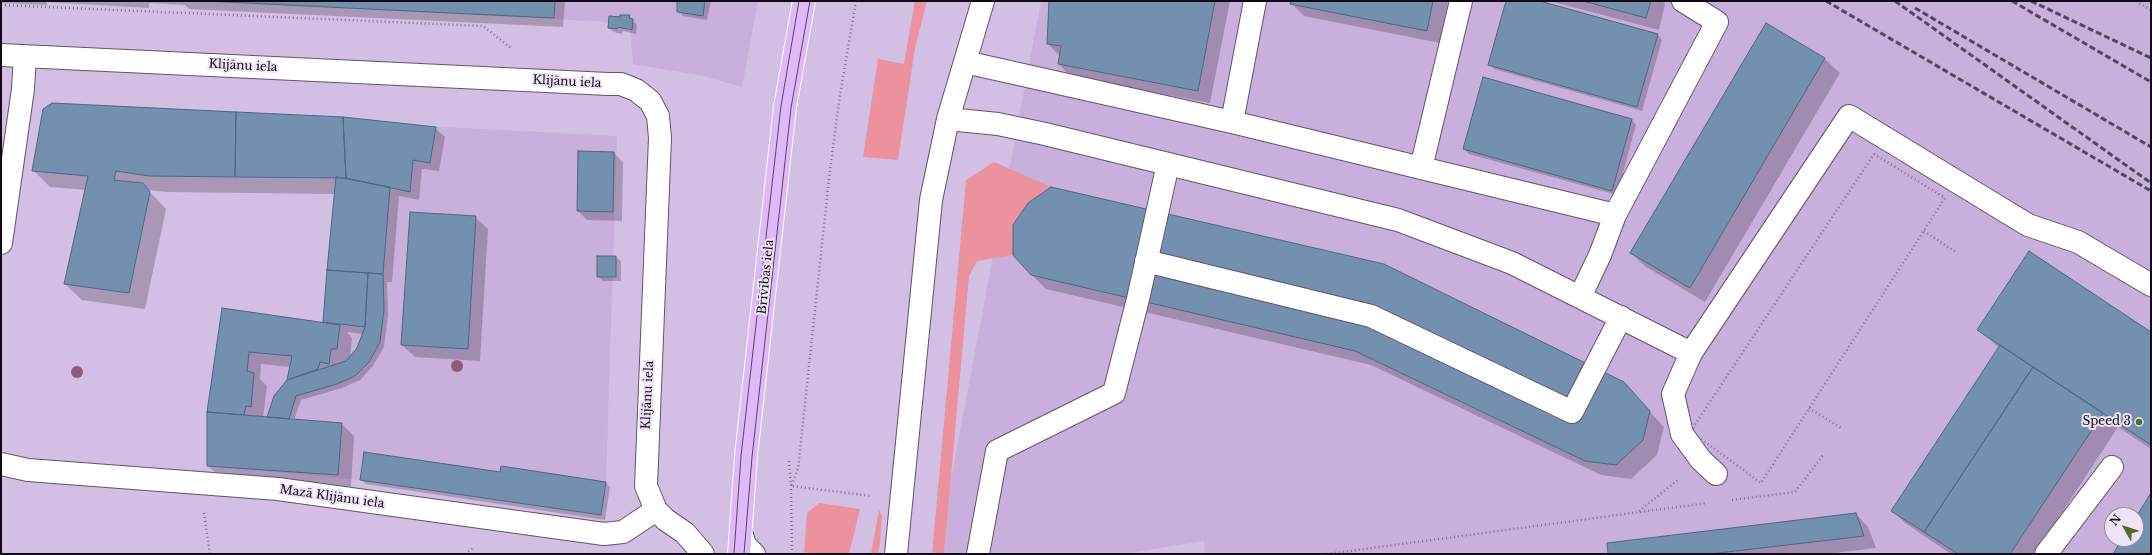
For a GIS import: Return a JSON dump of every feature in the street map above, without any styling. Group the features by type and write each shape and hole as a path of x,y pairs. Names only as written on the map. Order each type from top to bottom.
{"highway":[{"name":"Brīvības iela","path":"739,554 746,456 785,107 804,1"}],"street":[{"path":"896,554 930,200 948,120 983,1"},
{"path":"1232,122 1255,1"},
{"path":"1421,168 1461,1"},
{"path":"1580,297 1600,255 1615,215 1717,22 1683,1"},
{"name":"Klijānu iela","path":"1,55 622,84 636,90 650,101 658,116 660,138 646,451 646,486 656,510 666,520 684,532 703,554"},
{"path":"1,243 23,89 25,56"},
{"path":"965,62 1232,122 1615,215"},
{"path":"1708,467 1682,434 1673,394 1691,353 1849,116 2028,225 2078,242 2151,285"},
{"path":"948,120 998,124 1398,220 1512,262 1691,353"},
{"path":"978,554 997,451 1114,393 1168,164"},
{"path":"1146,261 1371,316 1572,412 1621,317"},
{"name":"Mazā Klijānu iela","path":"1,464 28,470 278,489 604,534 623,532 656,510"},
{"path":"2046,554 2112,467"},
{"path":"741,532 745,545 754,554"}],"path":[{"path":"791,486 798,470 828,178 856,1"},
{"path":"2136,1 2151,10"},
{"path":"1,5 483,26 518,54"},
{"path":"1874,154 1945,198 1924,231 1761,483 1693,433 1694,426 1874,154"},
{"path":"1924,231 1957,253"},
{"path":"1809,408 1841,428"},
{"path":"1726,500 1795,492 1824,454"},
{"path":"789,461 792,554"},
{"path":"1639,512 1708,467"},
{"path":"200,483 210,554"},
{"path":"791,486 873,496 902,502"},
{"path":"1327,554 1710,502"},
{"path":"465,554 469,552 469,554"}],"shaded area":[{"path":"204,1 758,1 742,87 699,75 633,64 630,29 618,27 617,29 608,28 609,22"},
{"path":"915,1 927,1 915,48 898,160 863,157 878,59 904,64"},
{"path":"1041,1 2151,1 2151,554 1205,554 1204,541 1124,554 937,554"},
{"path":"427,126 617,136 606,482 601,515 360,480 207,466 207,412 222,308 323,322 336,177 346,178"},
{"path":"994,162 1051,187 1028,203 1013,225 1013,255 977,261 969,276 944,554 932,554 966,180"},
{"path":"819,503 860,509 849,554 804,554 807,513"},
{"path":"879,510 882,516 878,554 871,554"}],"building":[{"path":"204,1 555,1 554,18"},
{"path":"677,1 705,1 703,16 677,12"},
{"path":"1049,1 1215,1 1198,91 1058,64 1061,46 1047,44"},
{"path":"1291,1 1433,1 1427,31 1290,4"},
{"path":"1506,1 1540,1 1658,34 1637,107 1488,65"},
{"path":"1583,1 1651,1 1646,18"},
{"path":"620,15 630,15 629,18 633,19 632,30 618,27 617,29 608,28 609,16 620,17"},
{"path":"1766,23 1825,58 1690,288 1630,253"},
{"path":"1483,77 1632,119 1612,191 1463,149"},
{"path":"52,103 236,112 235,177 149,176 116,171 114,180 143,183 150,192 129,293 64,284 88,176 32,171 43,109"},
{"path":"236,112 343,117 346,178 235,177"},
{"path":"343,117 436,127 430,163 413,160 410,192 346,178"},
{"path":"578,151 614,152 613,212 577,211"},
{"path":"336,177 390,187 383,274 327,270"},
{"path":"1051,187 1384,264 1624,382 1650,411 1643,440 1616,465 1585,461 1355,351 1031,275 1013,255 1013,225 1028,203"},
{"path":"410,212 476,216 468,349 401,345"},
{"path":"2029,251 2151,332 2151,445 1977,330"},
{"path":"597,256 616,256 616,277 597,277"},
{"path":"327,270 368,273 365,327 323,322"},
{"path":"368,273 383,274 384,310 380,342 369,362 355,376 337,384 296,396 289,419 267,417 274,396 287,380 346,361 357,348 365,327"},
{"path":"222,308 340,325 337,349 331,349 329,364 320,362 318,369 287,380 292,356 249,352 247,371 254,373 251,407 246,406 244,415 207,412"},
{"path":"2000,345 2033,367 1924,532 1891,511"},
{"path":"2033,367 2103,413 2010,554 1958,554 1924,532"},
{"path":"207,412 342,423 338,475 207,466"},
{"path":"364,452 500,472 501,466 606,482 601,515 360,480"},
{"path":"2151,493 2151,554 2113,554 2117,547 2144,547 2144,507 2142,507"},
{"path":"1856,513 1864,536 1710,554 1608,554 1607,543"}],"tram line":[{"path":"734,554 741,456 781,106 799,1"},
{"path":"744,554 752,457 791,108 810,1"}],"railway":[{"path":"1826,1 2151,191"},
{"path":"1895,1 2151,183"},
{"path":"2012,1 2151,82"},
{"path":"2031,1 2151,58"},
{"path":"1915,8 2151,147"}],"place":[{"name":"Speed 3","path":"2139,422"}]}
